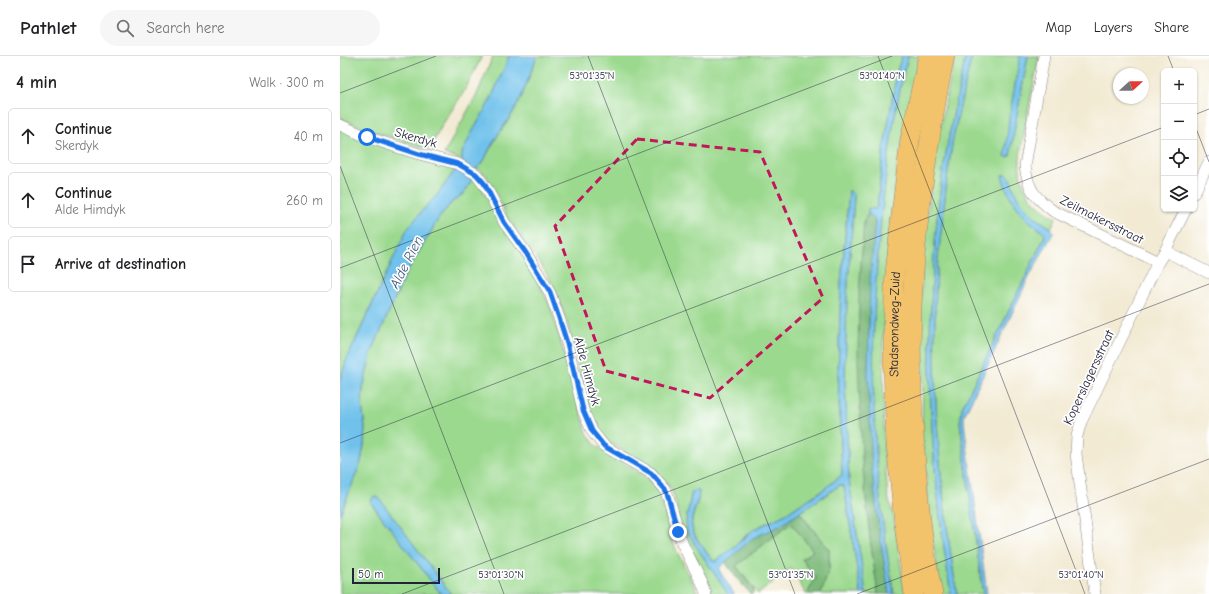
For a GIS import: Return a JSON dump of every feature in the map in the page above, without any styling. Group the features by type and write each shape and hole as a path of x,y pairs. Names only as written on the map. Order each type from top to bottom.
{"highway":[{"name":"Stadsrondweg-Zuid","path":"914,594 904,524 896,443 893,367 894,291 910,140 928,56"},
{"name":"Stadsrondweg-Zuid","path":"932,594 921,520 914,443 911,368 913,287 919,216 929,144 939,84 946,56"}],"street":[{"name":"Zeilmakersstraat","path":"1044,56 1025,166 1027,179 1033,193 1041,202 1053,211 1158,262"},
{"name":"Skerdyk","path":"340,125 397,148 439,158"},
{"name":"Alde Himdyk","path":"439,158 467,168 476,174 484,183 504,222 526,253 550,292 567,343 583,410 592,431 604,446 651,473 665,489 682,543 706,594"},
{"path":"1197,187 1209,162"},
{"name":"Koperslagersstraat","path":"1095,594 1076,454 1077,436 1081,422 1158,262 1184,212"},
{"path":"1165,251 1209,273"}],"highlighted area":[{"path":"637,139 760,152 823,298 710,398 606,371 555,226"}],"green space":[{"path":"340,56 482,56 465,90 434,140 434,151 369,130 340,118"},
{"path":"493,56 509,56 493,95 463,157 461,160 444,154 478,92"},
{"path":"537,56 902,56 897,71 883,154 877,207 875,209 871,209 867,213 868,214 864,220 862,459 870,538 878,594 866,594 849,480 845,380 847,298 854,197 849,190 841,284 838,372 842,475 824,489 784,515 762,525 746,535 715,562 695,536 692,520 699,498 691,494 686,521 694,543 728,594 711,594 708,581 688,545 679,520 672,491 667,484 630,455 603,438 597,428 589,409 568,326 554,286 536,257 508,219 486,175 477,168 514,112"},
{"path":"908,56 919,56 898,163 890,222 883,343 884,448 888,497 894,518 905,594 894,594 879,490 874,423 873,357 875,291 880,226 893,124"},
{"path":"955,56 966,56 944,163 937,217 930,324 931,409 935,471 951,594 941,594 930,522 922,434 923,369 919,336 923,251 936,146"},
{"path":"972,56 1020,56 1009,119 1010,156 1028,56 1039,56 1021,152 1020,174 1027,193 1035,203 1056,218 1051,228 1031,213 1019,199 1009,176 1011,199 1030,222 1044,233 1045,236 962,408 960,422 983,594 957,594 946,517 938,440 935,363 936,286 937,266 953,139"},
{"path":"340,128 407,153 456,169 437,195 421,212 392,261 346,361 340,381"},
{"path":"472,177 478,183 537,278 551,309 587,433 595,445 647,478 657,489 671,538 695,586 697,594 451,594 378,497 371,503 441,594 340,594 340,515 361,462 365,427 362,405 363,388 371,354 404,277 439,218 452,202 463,194"},
{"path":"868,214 873,217 875,221 869,321 868,376 872,470 889,594 878,594 870,538 862,459 858,361 859,293 864,220"},
{"path":"840,485 844,486 861,594 821,594 829,569 829,550 800,513"},
{"path":"800,513 829,550 829,569 821,594 810,594 808,592 816,578 802,559 813,551 791,523 736,566 754,590 751,594 738,580 725,562 753,538 780,526"},
{"path":"791,523 813,551 802,559 816,578 808,592 810,594 806,594 791,568 758,594 736,566"}],"water":[{"name":"Alde Rien","path":"509,56 537,56 522,96 489,150 484,161 477,168 463,194 452,202 439,218 404,277 371,354 363,388 362,405 365,427 361,462 340,515 340,446 342,441 340,419 340,381 346,361 406,231 437,195 456,169 462,170 462,153 491,99"},
{"path":"902,56 908,56 896,107 886,176 875,293 874,394 876,444 886,544 894,594 889,594 872,470 868,375 870,281 875,221 873,217 868,214 868,208 875,209 877,207 883,154 897,71"},
{"path":"966,56 972,56 953,139 937,266 936,286 935,363 938,440 946,517 957,594 951,594 935,471 931,409 930,324 937,217 944,163"},
{"path":"1020,56 1028,56 1010,156 1007,157 1005,156 1009,119"},
{"path":"1006,174 1009,176 1016,195 1024,206 1037,219 1051,228 1053,232 1027,281 964,416 987,594 983,594 960,422 962,408 1045,236 1024,216 1012,200 1002,175"},
{"path":"849,190 854,197 847,298 845,380 849,480 866,594 861,594 844,486 840,485 780,526 753,538 721,566 719,569 720,572 734,594 728,594 687,531 686,521 692,492 697,490 699,491 699,496 691,523 693,531 708,555 715,562 753,530 784,515 824,489 842,475 838,372 841,284"},
{"path":"374,496 378,497 451,594 441,594 371,503"}],"route":[{"path":"367,137 397,148 458,164 476,174 484,183 504,222 538,271 550,292 567,343 583,410 592,431 604,446 651,473 665,489 678,532"}]}
